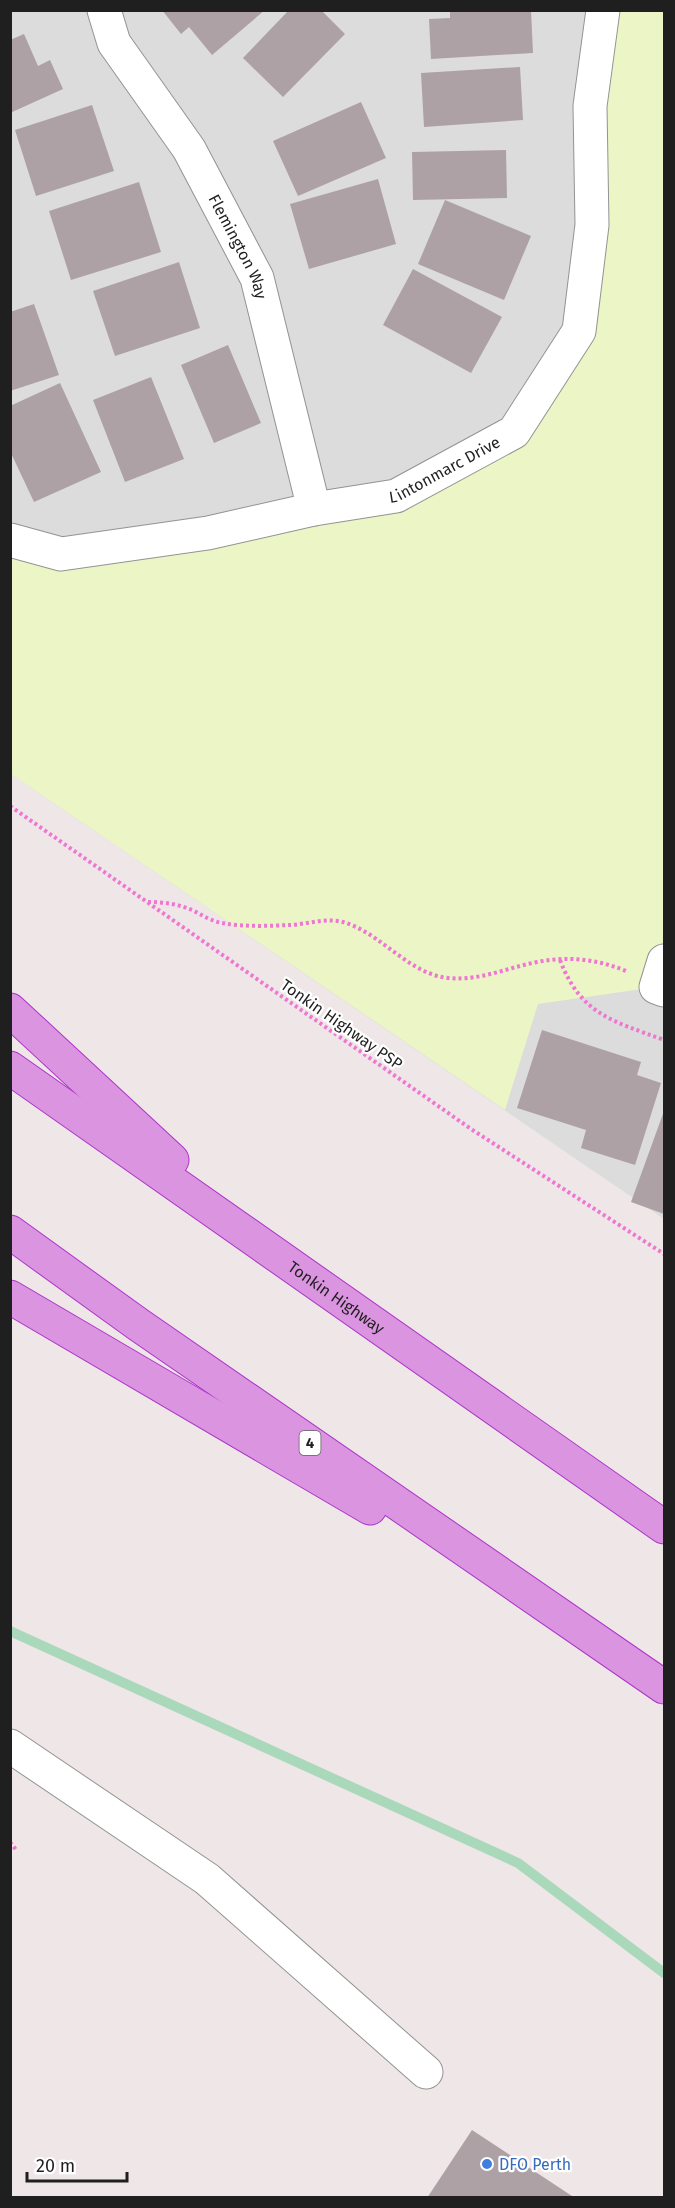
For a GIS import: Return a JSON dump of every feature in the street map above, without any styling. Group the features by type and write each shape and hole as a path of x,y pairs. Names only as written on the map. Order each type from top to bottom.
{"highway":[{"path":"10,1010 260,1241"},
{"name":"Tonkin Highway","path":"10,1068 260,1241 664,1527"},
{"name":"4","path":"10,1232 139,1325 664,1687"},
{"path":"10,1297 612,1650"}],"street":[{"name":"Flemington Way","path":"104,10 114,43 189,149 257,278 314,509"},
{"name":"Lintonmarc Drive","path":"10,540 61,554 208,533 314,509 396,496 514,432 579,331 592,225 590,106 603,10"},
{"path":"10,1746 162,1845 207,1879 426,2072"}],"path":[{"name":"Tonkin Highway PSP","path":"10,806 471,1129 664,1254"},
{"path":"146,902 164,902 222,923 291,925 324,920 346,923 370,934 410,964 445,978 466,979 500,974 536,962 571,958 606,963 662,980"},
{"path":"560,960 569,982 587,1006 624,1025 664,1040"},
{"path":"10,1842 17,1851"}],"shaded area":[{"path":"10,11 664,11 664,1219 11,774"}],"green space":[{"path":"603,11 664,11 664,961 656,987 538,1004 505,1110 11,774 10,540 61,554 396,496 514,432 579,331"}],"building":[{"path":"162,10 265,10 212,55 189,27 181,34"},
{"path":"289,10 321,10 345,34 283,97 243,58"},
{"path":"450,10 531,10 533,53 431,59 429,19 450,18"},
{"path":"24,34 38,66 50,60 63,89 10,113 10,40"},
{"path":"520,67 523,120 424,127 421,73"},
{"path":"361,102 386,158 298,196 273,141"},
{"path":"92,105 114,171 36,196 15,130"},
{"path":"506,150 507,198 413,200 412,152"},
{"path":"378,179 396,244 309,269 290,204"},
{"path":"139,182 161,252 71,280 49,211"},
{"path":"445,200 531,236 504,300 418,264"},
{"path":"179,262 200,328 115,356 93,291"},
{"path":"413,269 502,317 471,373 383,325"},
{"path":"34,304 59,375 10,391 10,312"},
{"path":"228,345 261,423 214,443 181,365"},
{"path":"151,377 184,459 125,482 93,400"},
{"path":"60,383 101,472 34,502 10,451 10,406"},
{"path":"542,1030 641,1062 637,1075 661,1083 635,1165 581,1148 586,1130 517,1108"},
{"path":"664,1111 664,1214 631,1202"},
{"name":"DFO Perth","path":"472,2130 575,2198 427,2198"}],"waterway":[{"path":"10,1631 518,1863 664,1973"}],"place":[{"name":"DFO Perth","path":"487,2164"}]}
